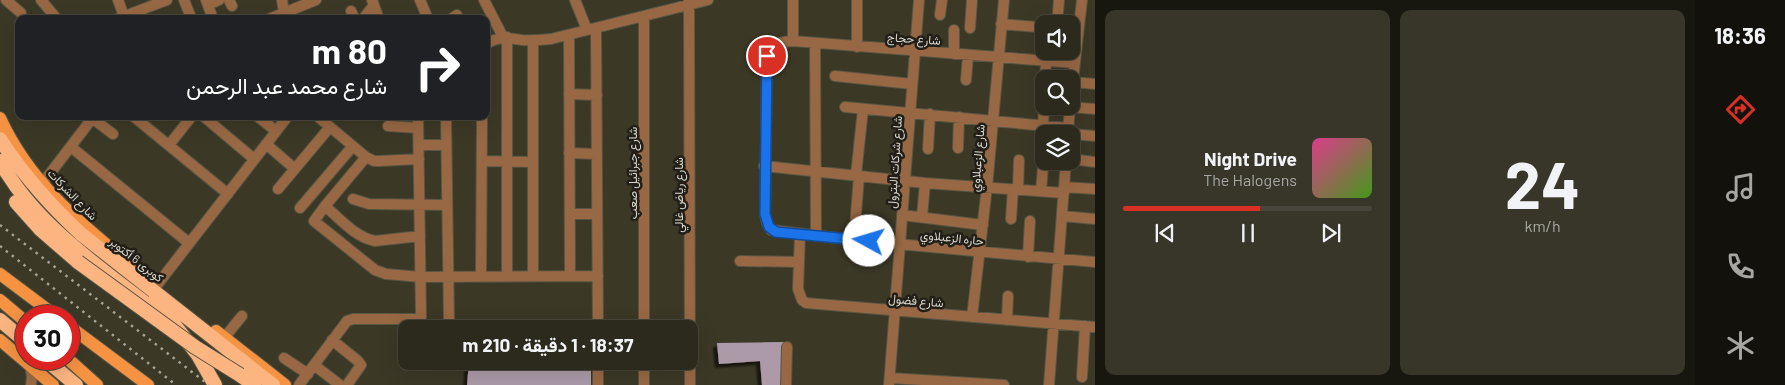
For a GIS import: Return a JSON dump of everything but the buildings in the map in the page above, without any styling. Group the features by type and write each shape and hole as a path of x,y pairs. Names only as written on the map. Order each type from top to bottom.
{"highway":[{"name":"كوبرى 6 أكتوبر","path":"0,139 32,184 55,210 81,234 150,284 273,385"},
{"path":"0,161 16,187 47,222 163,318 198,355"},
{"path":"0,176 16,202 41,230 78,262 195,347 254,385"},
{"path":"150,284 198,355 215,385"},
{"path":"0,320 15,333"},
{"path":"58,370 76,385"}],"main road":[{"name":"شارع الشركات","path":"0,118 19,154 63,208 150,284 285,385"},
{"name":"شارع الشركات","path":"0,128 14,154 34,181 68,217 278,385"},
{"path":"0,274 41,305"},
{"path":"0,300 15,313"},
{"path":"80,334 148,385"},
{"path":"0,340 15,352"},
{"path":"36,370 53,385"},
{"path":"80,370 97,385"}],"street":[{"path":"6,0 21,13"},
{"path":"41,0 54,15"},
{"path":"118,0 121,15"},
{"path":"130,15 167,0"},
{"path":"184,0 190,15"},
{"path":"212,15 207,3 219,0"},
{"path":"282,0 286,15"},
{"path":"288,15 316,0"},
{"path":"420,0 426,15"},
{"path":"484,0 505,37 507,276"},
{"path":"576,0 592,29 597,95 598,320"},
{"path":"490,42 496,38 505,37 533,40 551,39 644,16 673,4 708,0"},
{"path":"793,0 793,41 775,45 767,56 764,166 925,183 1042,191 1095,189"},
{"path":"857,0 857,47"},
{"name":"شارع شركات البترول","path":"889,381 919,0"},
{"path":"940,15 942,0"},
{"path":"970,28 972,0"},
{"name":"شارع الزعبلاوي","path":"972,318 987,187 1004,0"},
{"path":"1058,15 1059,0"},
{"path":"1074,70 1082,0"},
{"path":"366,15 373,3"},
{"path":"373,3 378,15"},
{"name":"شارع رياض غالي","path":"690,3 690,385"},
{"name":"شارع جبرائيل صعب","path":"644,16 644,320"},
{"path":"1001,24 1035,27"},
{"path":"954,30 954,54"},
{"path":"569,35 570,276"},
{"path":"533,40 533,276"},
{"name":"شارع حجاج","path":"793,41 998,58 1035,58"},
{"path":"815,43 816,236"},
{"path":"966,80 968,55"},
{"name":"شارع حجاج","path":"1059,60 1075,64"},
{"path":"835,76 912,84"},
{"path":"1080,83 1095,84"},
{"path":"569,94 597,95"},
{"path":"844,107 930,114 1035,127"},
{"path":"1080,107 1095,109"},
{"path":"854,240 862,108"},
{"path":"928,149 930,114"},
{"path":"958,117 958,148"},
{"path":"42,184 91,120"},
{"path":"97,120 113,134"},
{"path":"138,120 228,194"},
{"path":"169,145 189,120"},
{"path":"208,120 254,159"},
{"path":"262,120 276,131"},
{"path":"150,284 189,243 285,120"},
{"path":"300,385 345,322 350,320 419,319 422,316 418,120"},
{"path":"446,120 449,320"},
{"path":"481,276 482,120"},
{"path":"278,189 295,169 323,121 366,157 374,161 419,159"},
{"path":"388,126 418,128"},
{"path":"1080,134 1095,136"},
{"path":"266,144 295,169"},
{"path":"419,144 446,145"},
{"path":"300,208 353,146"},
{"path":"71,147 189,243"},
{"path":"569,153 597,154"},
{"path":"366,157 314,221 379,272 421,277 598,276"},
{"path":"1011,219 1019,160"},
{"path":"1080,160 1095,162"},
{"path":"482,161 533,162"},
{"name":"حاره الزعبلاوي","path":"764,166 765,219 769,227 776,232 1095,262"},
{"path":"1042,191 1043,170"},
{"path":"1049,385 1065,170"},
{"path":"922,217 925,183"},
{"path":"353,199 369,204 447,205"},
{"path":"325,206 352,230 368,240 375,241 420,236"},
{"path":"570,214 597,214"},
{"path":"902,215 983,226"},
{"path":"1062,216 1095,219"},
{"path":"1028,257 1030,221"},
{"name":"شارع فضول","path":"800,234 799,295 806,303 972,318 1090,326"},
{"path":"740,261 799,262"},
{"path":"1007,320 1008,296"},
{"path":"224,338 242,316"},
{"path":"1082,377 1090,326"},
{"path":"332,340 361,365 347,385"},
{"path":"786,385 787,347"},
{"path":"284,358 308,374"},
{"path":"314,365 340,385"},
{"path":"31,370 31,385"},
{"path":"598,370 598,385"},
{"path":"644,370 644,385"},
{"path":"889,381 1004,385"}],"railway":[{"path":"0,225 209,385"},
{"path":"0,246 176,385"}],"route":[{"path":"767,56 764,166 766,223 771,230 776,232 869,241"}]}
